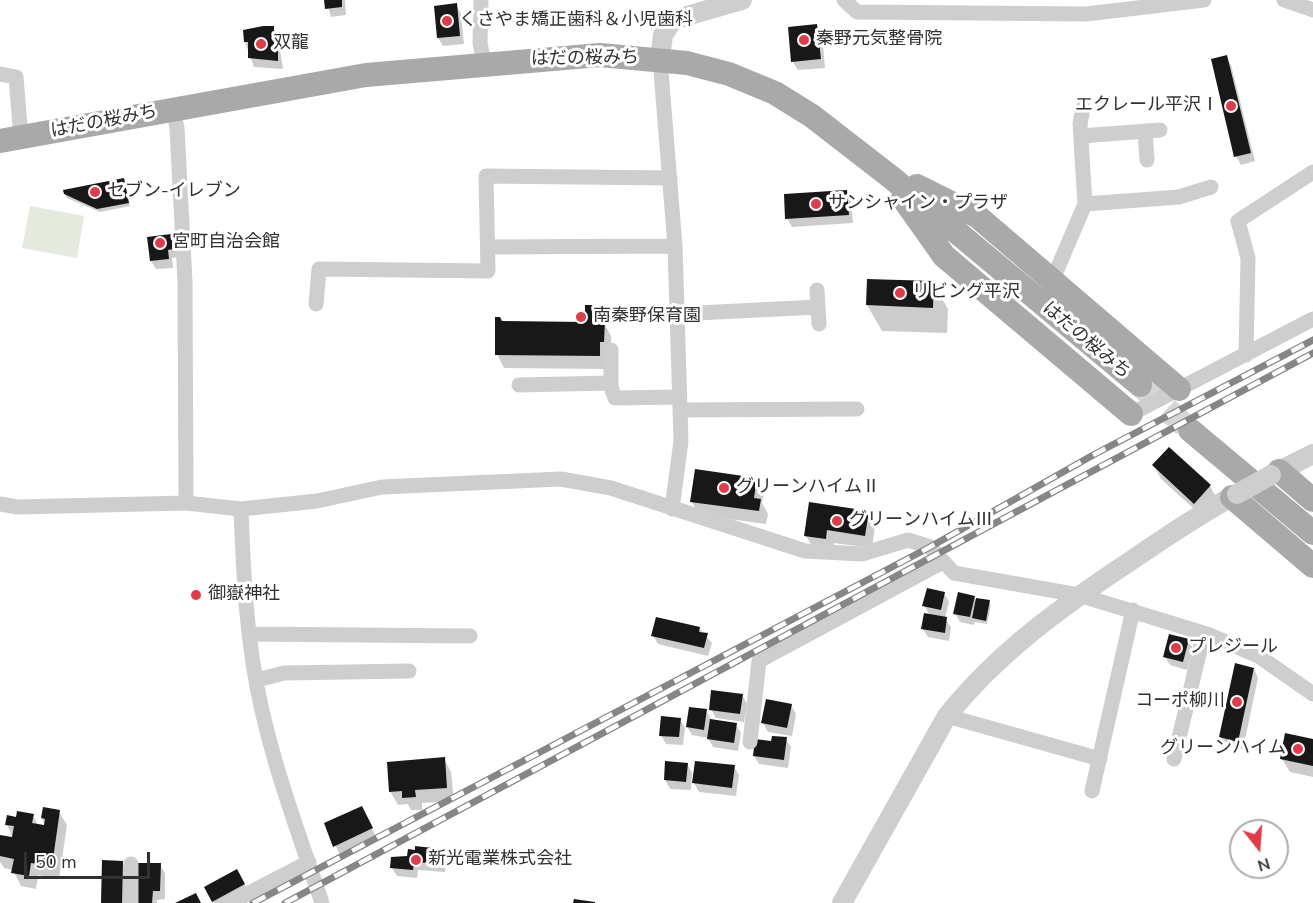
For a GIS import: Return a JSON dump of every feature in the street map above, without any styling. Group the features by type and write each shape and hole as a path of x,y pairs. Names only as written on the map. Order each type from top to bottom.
{"main road":[{"name":"はだの桜みち","path":"10,139 366,75 484,63 600,55 660,59 729,75 775,93 812,116 892,178 1140,385"},
{"path":"892,178 915,186 977,216 1179,389"},
{"path":"892,178 905,201 944,256 1131,414"},
{"path":"1190,430 1313,533"},
{"path":"1275,473 1313,500"},
{"path":"1235,495 1313,566"}],"street":[{"path":"481,0 480,43 484,63"},
{"path":"672,509 681,441 675,246 660,80 663,35 673,20 742,0"},
{"path":"844,0 857,12 1086,14 1204,0"},
{"path":"1284,0 1313,10"},
{"path":"0,75 16,76 10,139"},
{"path":"1053,279 1085,204 1081,136 1083,108"},
{"path":"173,109 177,129 185,282 186,503"},
{"path":"1081,136 1152,130 1147,160"},
{"path":"1246,355 1248,258 1238,221 1313,172"},
{"path":"316,304 319,268 488,271 486,176 670,178"},
{"path":"1085,204 1179,197 1211,187"},
{"path":"489,247 675,246"},
{"path":"817,290 819,324"},
{"path":"677,314 752,303 818,307"},
{"path":"1131,414 1313,319"},
{"path":"611,350 611,383 615,398 775,417 857,409"},
{"path":"530,390 611,383"},
{"path":"842,903 947,716 1000,656 1079,595 1235,495 1313,454"},
{"path":"0,504 17,507 186,503 241,509 317,501 382,487 561,479 611,488 806,551 862,554 908,540 930,547 954,573 1079,595 1204,633 1260,657 1313,694"},
{"path":"241,509 243,587 256,680 273,753 322,903"},
{"path":"750,742 759,661 943,562"},
{"path":"1092,791 1133,610"},
{"path":"249,634 334,627 417,628 470,636"},
{"path":"1174,759 1204,633"},
{"path":"256,680 284,673 374,679 409,671"},
{"path":"947,716 1100,759"},
{"path":"230,903 309,862"},
{"path":"131,864 131,903"}],"shaded area":[{"path":"30,206 84,216 77,258 22,248"}],"building":[{"path":"324,0 342,0 342,7 325,9"},
{"name":"くさやま矯正歯科＆小児歯科","path":"457,3 460,36 437,38 434,6"},
{"name":"秦野元気整骨院","path":"817,24 821,59 791,62 788,27"},
{"name":"双龍","path":"274,26 274,46 278,46 278,61 248,58 248,42 244,42 243,30"},
{"name":"エクレール平沢Ⅰ","path":"1227,55 1251,153 1234,157 1211,59"},
{"name":"セブン-イレブン","path":"124,178 129,203 97,209 64,194 63,190"},
{"name":"サンシャイン・プラザ","path":"847,190 849,215 785,219 784,194"},
{"name":"宮町自治会館","path":"171,234 173,249 168,250 169,259 150,261 147,237"},
{"name":"リビング平沢","path":"867,279 934,281 933,308 866,305"},
{"path":"585,305 593,305 593,322 605,321 604,342 600,342 600,356 495,355 495,317 500,317 502,321 585,322"},
{"path":"1169,447 1211,485 1194,504 1152,465"},
{"name":"グリーンハイムⅡ","path":"695,469 757,478 754,498 761,499 759,511 690,502"},
{"name":"グリーンハイムⅢ","path":"809,502 869,511 865,536 827,530 826,539 804,536"},
{"path":"927,588 945,592 941,610 922,606"},
{"path":"958,592 975,596 970,617 953,614"},
{"path":"976,598 990,600 986,621 972,618"},
{"path":"924,613 947,617 945,633 921,629"},
{"path":"656,617 700,627 699,632 708,633 704,648 651,636"},
{"name":"プレジール","path":"1169,634 1189,639 1183,662 1163,657"},
{"name":"コーポ柳川","path":"1235,663 1254,668 1238,742 1219,737"},
{"path":"711,690 743,694 740,714 709,710"},
{"path":"766,699 792,704 787,728 761,723"},
{"path":"689,707 707,709 704,730 686,727"},
{"path":"661,716 681,718 679,737 659,736"},
{"path":"710,719 737,723 734,743 707,739"},
{"name":"グリーンハイム","path":"1285,733 1313,739 1313,766 1280,759"},
{"path":"772,736 787,737 784,760 753,756 755,739 771,741"},
{"path":"445,757 447,788 415,790 416,797 402,798 402,791 389,792 387,762"},
{"path":"665,761 688,763 686,782 664,780"},
{"path":"695,761 735,765 732,788 692,783"},
{"path":"362,806 373,828 333,847 324,823"},
{"path":"43,807 60,810 52,866 31,863 29,876 11,873 14,859 0,856 0,835 12,837 14,826 5,825 7,815 16,817 17,811 34,814 32,823 44,825 45,819 41,818"},
{"name":"新光電業株式会社","path":"415,846 442,849 441,864 414,862 413,870 390,868 391,857 407,856 408,849 415,850"},
{"path":"102,860 123,861 122,903 101,903"},
{"path":"138,863 161,863 160,891 153,891 152,903 138,903"},
{"path":"237,869 245,884 212,902 204,887"},
{"path":"196,893 201,903 175,903"},
{"path":"574,899 595,902 595,903 573,903"}],"tunnel":[{"path":"1140,385 1190,430"}],"railway":[{"path":"253,903 930,547 1095,454 1313,340"},
{"path":"285,903 1313,353"}],"place":[{"name":"くさやま矯正歯科＆小児歯科","path":"447,21"},
{"name":"秦野元気整骨院","path":"804,40"},
{"name":"双龍","path":"261,44"},
{"name":"エクレール平沢Ⅰ","path":"1231,106"},
{"name":"セブン-イレブン","path":"95,192"},
{"name":"サンシャイン・プラザ","path":"816,204"},
{"name":"宮町自治会館","path":"160,243"},
{"name":"リビング平沢","path":"900,293"},
{"name":"南秦野保育園","path":"581,317"},
{"name":"グリーンハイムⅡ","path":"724,488"},
{"name":"グリーンハイムⅢ","path":"837,521"},
{"name":"御嶽神社","path":"196,595"},
{"name":"プレジール","path":"1176,648"},
{"name":"コーポ柳川","path":"1237,702"},
{"name":"グリーンハイム","path":"1298,749"},
{"name":"新光電業株式会社","path":"416,860"}]}
